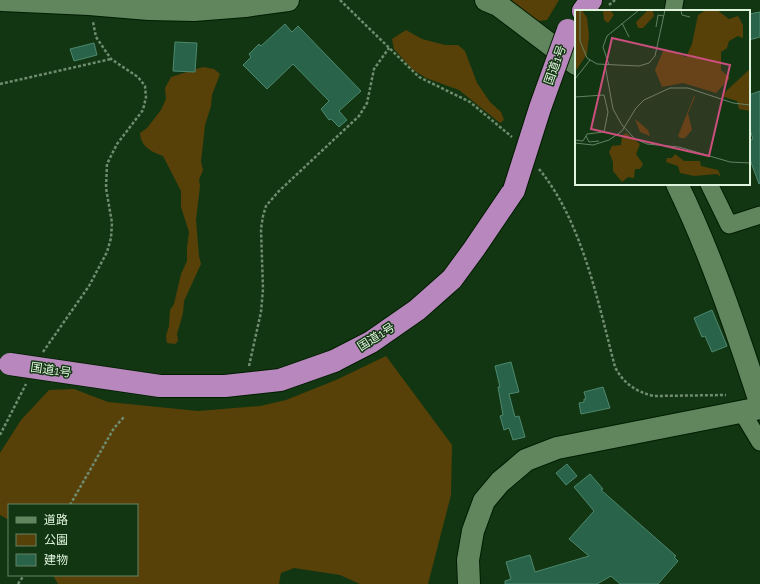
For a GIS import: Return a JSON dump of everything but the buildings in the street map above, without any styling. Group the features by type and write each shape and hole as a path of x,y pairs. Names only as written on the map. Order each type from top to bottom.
{"highway":[{"path":"583,10 591,0"},
{"name":"国道1号","path":"10,370 160,386 225,386 280,380 334,361 377,338 417,310 452,279 514,190 540,108 572,25"}],"street":[{"path":"2,0 89,4 149,9 194,10 245,6 288,0"},
{"path":"486,0 498,5 575,63"},
{"path":"674,10 675,0"},
{"path":"677,185 704,246 743,351 760,442"},
{"path":"709,185 729,226 760,215"},
{"path":"469,584 468,560 473,531 484,502 500,482 526,460 557,448 754,408"}],"path":[{"path":"340,0 419,77 470,102 511,135 516,141"},
{"path":"40,358 47,345 89,286 107,252 111,238 112,222 106,188 107,164 117,144 143,110 146,97 145,86 138,77 111,59 96,37 89,4"},
{"path":"248,370 255,343 264,289 261,229 262,216 266,206 284,186 360,116 367,103 374,69 389,48"},
{"path":"0,84 111,59"},
{"path":"535,165 550,183 576,234 593,284 615,367 619,376 633,389 654,396 727,395"},
{"path":"0,435 27,382 10,370"},
{"path":"71,504 114,428 124,417"}],"green space":[{"path":"506,0 559,0 547,20 538,21 532,16 522,13"},
{"path":"406,30 422,39 445,45 458,45 465,51 477,83 490,102 501,112 504,120 500,123 459,90 426,78 412,69 394,49 392,39"},
{"path":"203,67 214,69 220,74 212,95 211,106 205,125 201,162 203,170 199,180 200,186 196,220 201,264 184,301 183,313 177,334 178,341 175,344 167,343 166,336 169,326 170,310 174,304 181,274 187,261 189,232 181,207 181,191 163,156 151,151 142,142 140,133 147,128 161,110 166,99 165,88 171,77"},
{"path":"386,356 452,445 451,495 428,584 360,584 340,575 294,568 281,573 279,584 58,584 54,576 138,576 138,504 8,504 8,519 0,515 0,453 21,420 49,390 74,389 108,402 198,411 260,406 286,400 336,380"}]}
